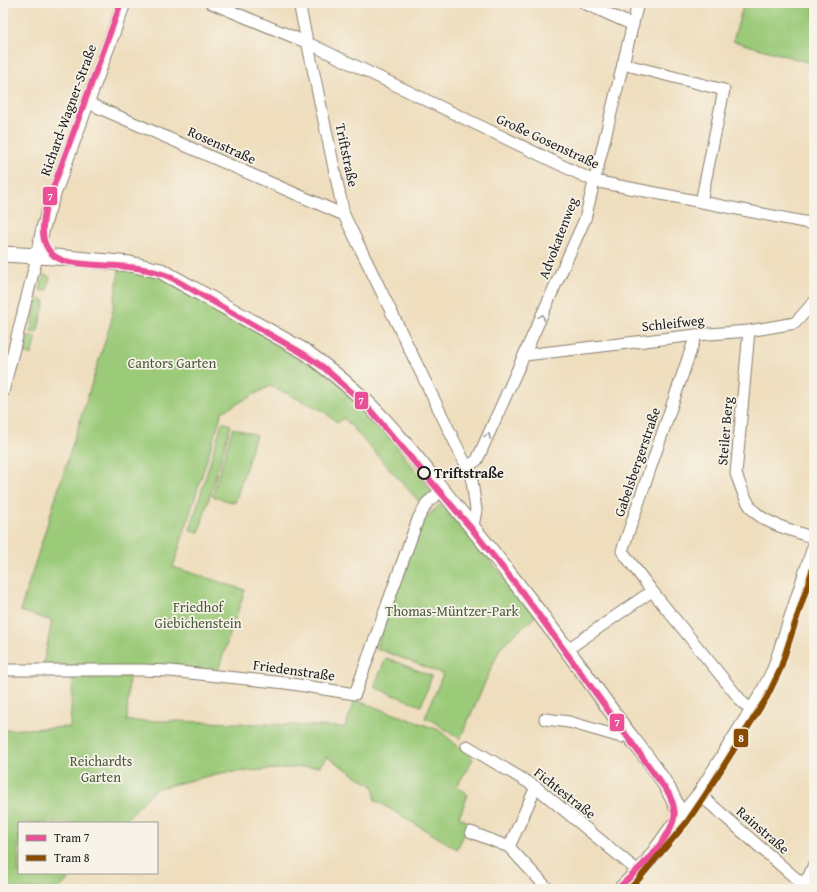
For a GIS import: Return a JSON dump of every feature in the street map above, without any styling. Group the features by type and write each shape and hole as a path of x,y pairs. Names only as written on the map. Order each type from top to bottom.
{"main road":[{"path":"3,254 130,264 161,271 304,351 330,370 366,402 386,423 473,526 568,649 670,791 680,818 639,872 621,889"}],"street":[{"name":"Richard-Wagner-Straße","path":"3,392 37,257 42,228 124,3"},
{"name":"Große Gosenstraße","path":"211,3 308,43 594,181 814,224"},
{"name":"Triftstraße","path":"299,3 344,215 467,467 472,481 476,510 473,526"},
{"path":"584,3 633,25"},
{"name":"Advokatenweg","path":"467,467 477,460 585,219 638,3"},
{"path":"623,64 724,90 700,202"},
{"name":"Rosenstraße","path":"88,103 344,215"},
{"name":"Schleifweg","path":"525,355 696,335 749,331 794,323 814,302"},
{"name":"Steiler Berg","path":"749,331 736,474 744,494 754,511 768,521 814,538"},
{"name":"Gabelsbergerstraße","path":"696,335 622,551 652,591 743,703 752,710"},
{"name":"Friedenstraße","path":"3,670 170,671 286,683 355,694 418,519 427,503 442,490"},
{"path":"680,818 699,794 752,710 774,669 814,547"},
{"path":"568,649 652,591"},
{"path":"545,719 569,722 621,737 628,734"},
{"name":"Fichtestraße","path":"468,746 536,787 639,872"},
{"path":"509,847 536,787"},
{"name":"Rainstraße","path":"699,794 805,886"},
{"path":"471,832 509,847 548,889"},
{"path":"805,886 814,864"}],"green space":[{"path":"744,3 814,3 814,64 733,41"},
{"name":"Cantors Garten","path":"120,264 160,275 301,353 364,404 434,495 423,506 344,418 338,423 322,410 270,386 222,412 173,567 245,590 217,673 42,670 52,621 20,611 111,322"},
{"path":"45,275 50,277 47,291 40,290 43,276"},
{"path":"38,299 45,301 37,333 30,332"},
{"path":"29,336 36,338 31,355 24,353"},
{"path":"222,422 231,425 199,532 190,530"},
{"path":"233,428 256,435 235,503 212,496"},
{"name":"Thomas-Müntzer-Park","path":"441,504 537,615 501,646 460,739 433,721 425,718 443,674 376,648 419,523"},
{"path":"386,658 432,676 421,706 374,687"},
{"name":"Reichardts Garten","path":"73,673 129,673 127,721 177,721 345,727 355,700 439,730 473,759 457,786 468,795 459,817 470,823 457,849 375,800 374,787 327,757 320,766 221,773 155,789 124,822 18,822 18,874 73,874 59,889 3,889 3,730 70,727"}],"tram line":[{"name":"7","path":"121,3 46,207 43,223 46,245 50,252 64,261 91,265 145,269 172,278 302,353 323,367 364,403 471,528 522,592 669,794 673,806 674,818 666,837 659,847 633,875 617,889"},
{"name":"8","path":"629,889 687,822 767,697 780,670 814,565"}],"place":[{"name":"Triftstraße","path":"424,473"}],"park label":[{"name":"Friedhof Giebichenstein","path":"198,616"}]}
